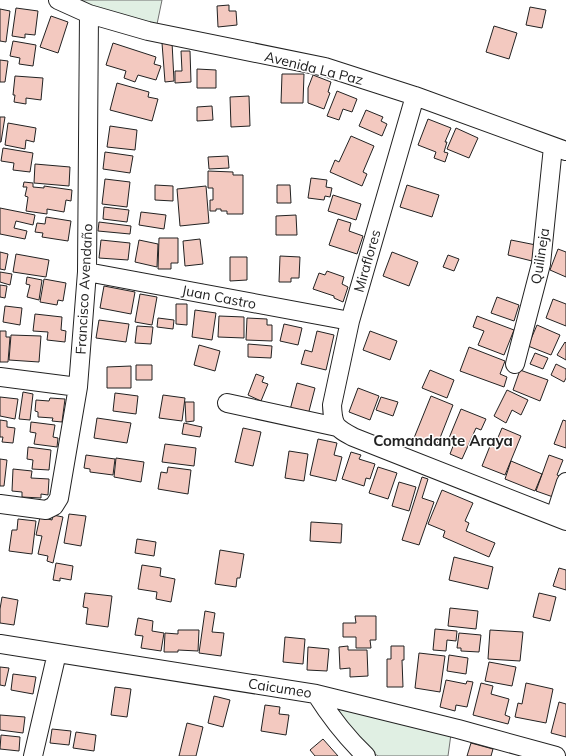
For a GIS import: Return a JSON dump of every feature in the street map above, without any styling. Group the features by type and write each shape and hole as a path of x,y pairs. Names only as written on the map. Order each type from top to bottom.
{"street":[{"name":"Avenida La Paz","path":"58,0 89,14 148,31 325,67 415,96 559,149"},
{"name":"Francisco Avendaño","path":"0,504 46,510 54,506 59,498 78,387 87,272 89,14"},
{"name":"Miraflores","path":"337,428 333,417 332,405 350,321 415,96"},
{"name":"Quilineja","path":"515,364 541,264 559,149"},
{"name":"Juan Castro","path":"87,272 350,321"},
{"path":"0,377 78,387"},
{"path":"227,403 337,428 353,437 560,519 566,482"},
{"name":"Caicumeo","path":"0,644 316,694 458,729 556,756"},
{"path":"33,756 57,653"},
{"path":"316,694 323,706 365,756"}],"green space":[{"path":"66,0 162,0 156,29"},
{"path":"330,703 451,734 448,756 378,756 369,750"}],"building":[{"path":"229,5 229,11 236,11 237,25 218,27 217,6"},
{"path":"530,7 546,10 542,28 526,25"},
{"path":"16,8 38,11 35,35 25,34 25,38 12,36"},
{"path":"0,9 10,11 6,42 0,41"},
{"path":"51,16 68,22 58,53 40,47"},
{"path":"494,26 517,33 509,59 486,52"},
{"path":"13,41 36,45 33,66 19,64 20,58 10,56"},
{"path":"172,42 174,81 165,82 162,43"},
{"path":"113,43 156,57 154,64 161,66 156,80 138,75 135,82 124,78 126,71 106,65"},
{"path":"181,51 190,51 191,82 175,83 175,71 182,71"},
{"path":"0,60 8,61 5,82 0,82"},
{"path":"197,69 216,70 216,88 197,88"},
{"path":"282,74 304,74 303,103 281,103"},
{"path":"313,75 331,82 328,92 330,93 324,109 308,103 308,88"},
{"path":"15,76 43,78 41,100 26,98 26,104 14,102 15,95 13,95"},
{"path":"117,83 149,92 148,97 158,99 152,121 110,110"},
{"path":"337,91 357,99 352,112 343,109 339,120 327,116"},
{"path":"249,96 250,126 231,127 230,97"},
{"path":"212,106 213,120 197,121 197,107"},
{"path":"366,110 383,117 381,121 387,124 382,136 359,126"},
{"path":"0,117 5,117 1,142 0,142"},
{"path":"428,119 451,128 445,142 447,142 444,152 448,153 445,162 434,158 436,152 418,145"},
{"path":"8,123 36,128 34,142 26,140 25,149 5,145"},
{"path":"110,126 137,130 135,150 107,147"},
{"path":"456,128 478,138 469,158 447,149"},
{"path":"351,136 374,146 363,172 367,174 362,186 330,172 335,160 339,162"},
{"path":"3,148 33,153 30,172 13,170 14,163 1,161"},
{"path":"105,152 133,156 130,173 103,169"},
{"path":"228,156 229,168 209,169 208,157"},
{"path":"35,164 70,167 69,186 34,183"},
{"path":"208,171 233,172 233,175 243,175 243,214 227,214 227,211 221,211 221,209 210,211 210,200 213,200 213,188 208,188"},
{"path":"311,178 327,180 326,187 332,188 330,197 325,196 324,200 308,198"},
{"path":"105,179 130,182 127,207 102,204"},
{"path":"24,182 33,183 33,187 44,188 44,186 72,190 71,201 66,200 64,212 47,209 47,214 26,211 28,197 25,196 27,187 23,187"},
{"path":"155,185 173,186 173,201 155,200"},
{"path":"277,185 290,185 291,203 277,203"},
{"path":"407,185 439,195 432,217 400,207"},
{"path":"206,186 209,223 180,226 177,189"},
{"path":"333,195 361,204 356,220 328,211"},
{"path":"104,207 129,210 127,222 103,219"},
{"path":"0,208 35,215 33,225 16,221 14,228 27,231 25,239 0,234"},
{"path":"141,212 166,215 164,229 139,225"},
{"path":"296,215 297,235 276,235 276,216"},
{"path":"46,217 71,221 68,241 42,237 43,233 35,232 37,223 45,224"},
{"path":"338,219 351,223 349,231 363,236 357,254 329,245"},
{"path":"99,222 131,226 130,234 98,231"},
{"path":"159,238 178,238 178,263 171,263 171,269 158,269"},
{"path":"200,239 203,264 185,266 183,241"},
{"path":"101,240 130,243 128,260 99,258"},
{"path":"139,240 158,244 157,267 135,262"},
{"path":"511,240 536,245 532,261 508,255"},
{"path":"558,249 566,252 566,277 550,270"},
{"path":"0,252 8,254 5,270 0,269"},
{"path":"392,252 418,262 409,286 383,276"},
{"path":"16,254 49,260 46,277 13,272"},
{"path":"448,255 459,259 454,271 443,267"},
{"path":"280,256 300,257 299,278 291,278 291,282 279,282"},
{"path":"230,257 247,257 247,280 230,281"},
{"path":"327,271 344,277 342,284 348,287 343,302 334,298 334,296 313,289 319,273 325,275"},
{"path":"0,272 12,274 10,285 0,282"},
{"path":"27,277 42,280 39,300 27,297 30,285 26,284"},
{"path":"44,279 66,283 63,301 58,300 57,305 40,302"},
{"path":"0,285 7,286 5,298 0,297"},
{"path":"104,286 135,292 131,314 100,308"},
{"path":"140,294 157,297 152,325 135,322"},
{"path":"497,297 519,305 514,321 491,313"},
{"path":"553,299 566,304 566,326 546,318"},
{"path":"176,304 187,304 187,325 176,324"},
{"path":"5,306 22,308 20,325 3,322"},
{"path":"195,310 216,313 212,340 192,337"},
{"path":"35,314 62,317 61,330 66,331 65,342 47,340 48,332 33,331"},
{"path":"219,316 244,317 244,338 218,337"},
{"path":"477,316 514,330 504,355 478,345 484,331 473,327"},
{"path":"158,318 174,320 173,329 157,327"},
{"path":"247,318 267,319 267,325 272,325 272,341 246,340"},
{"path":"99,320 129,324 126,342 96,338"},
{"path":"284,324 302,328 298,345 280,341"},
{"path":"537,325 560,335 551,355 528,346"},
{"path":"137,326 153,327 151,344 135,343"},
{"path":"0,331 6,331 6,337 10,337 8,362 0,362"},
{"path":"317,331 334,335 326,370 301,364 305,350 312,352"},
{"path":"370,331 397,341 390,360 363,350"},
{"path":"11,335 41,336 39,362 9,360"},
{"path":"565,342 566,343 566,360 557,355"},
{"path":"248,344 272,346 271,358 248,357"},
{"path":"199,345 220,351 215,371 194,365"},
{"path":"469,347 505,361 500,374 507,377 504,387 460,371"},
{"path":"535,353 548,358 543,369 530,364"},
{"path":"556,364 566,369 566,378 564,382 551,375"},
{"path":"136,365 152,365 152,380 136,380"},
{"path":"131,366 131,388 107,388 107,367"},
{"path":"430,370 454,380 447,398 422,388"},
{"path":"520,370 548,380 540,401 513,390"},
{"path":"256,374 264,377 262,382 268,384 261,401 248,395"},
{"path":"297,383 315,388 308,415 290,410"},
{"path":"358,388 379,396 370,420 349,412"},
{"path":"507,390 528,400 521,415 512,410 506,423 494,416"},
{"path":"23,392 33,394 30,420 19,419"},
{"path":"115,393 138,396 136,414 113,411"},
{"path":"163,395 185,398 182,421 159,418"},
{"path":"431,396 453,405 438,443 431,440 429,444 414,438"},
{"path":"0,397 18,399 15,419 0,416"},
{"path":"381,397 398,402 393,416 376,410"},
{"path":"50,398 65,399 62,422 52,421 53,418 38,417 38,412 35,411 36,400 49,401"},
{"path":"185,402 194,402 194,421 186,422"},
{"path":"461,409 486,419 481,430 476,428 462,459 450,454 455,441 449,438"},
{"path":"97,418 131,423 127,443 94,438"},
{"path":"0,420 7,421 7,427 15,428 13,443 2,442 3,437 0,437"},
{"path":"563,420 566,421 566,448 554,444"},
{"path":"31,422 55,425 53,437 58,438 57,447 34,444 36,433 30,432"},
{"path":"184,423 202,427 200,437 182,434"},
{"path":"243,428 261,432 253,466 235,462"},
{"path":"502,428 521,436 505,475 482,466 490,446 494,447"},
{"path":"318,439 337,443 334,455 342,457 336,481 310,475"},
{"path":"165,444 196,448 194,466 162,462"},
{"path":"28,447 51,450 49,470 32,469 33,460 27,459"},
{"path":"289,451 308,454 304,481 285,478"},
{"path":"351,452 361,455 359,459 375,464 370,479 366,478 364,486 342,479"},
{"path":"86,455 115,459 113,475 90,472 90,469 84,468"},
{"path":"549,455 563,460 557,475 564,478 556,498 536,491"},
{"path":"116,458 144,462 141,482 114,477"},
{"path":"0,459 7,460 4,486 0,486"},
{"path":"511,461 542,474 535,491 505,479"},
{"path":"168,467 191,470 188,494 158,489 161,472 167,473"},
{"path":"378,467 397,473 388,499 369,493"},
{"path":"13,469 32,471 31,478 49,479 48,495 41,494 41,498 22,497 22,492 12,491"},
{"path":"422,477 428,479 422,498 434,502 419,545 402,540"},
{"path":"399,482 416,487 409,511 392,506"},
{"path":"442,490 473,503 465,521 469,523 466,531 495,543 489,557 443,537 445,531 428,524"},
{"path":"69,514 86,516 81,546 64,543"},
{"path":"53,515 63,517 53,563 47,561 48,556 38,554 42,536 36,535 40,517 52,520"},
{"path":"18,519 36,521 32,554 9,551 12,530 17,530"},
{"path":"311,522 342,524 341,543 310,541"},
{"path":"137,539 156,542 154,556 135,553"},
{"path":"220,550 244,554 240,578 237,578 236,587 215,584"},
{"path":"454,557 493,567 488,589 449,580"},
{"path":"56,563 73,566 71,580 60,578 60,581 53,580"},
{"path":"142,565 161,568 160,576 175,579 171,602 156,599 157,592 138,589"},
{"path":"559,568 566,570 566,590 553,586"},
{"path":"85,593 112,596 108,627 86,624 88,608 83,607"},
{"path":"539,593 556,597 550,621 533,617"},
{"path":"2,597 18,600 14,625 0,623"},
{"path":"450,608 478,611 476,629 448,626"},
{"path":"205,611 215,613 212,632 224,633 221,656 199,653"},
{"path":"355,616 376,616 376,640 370,640 371,648 356,648 356,637 343,637 343,623 356,623"},
{"path":"138,618 153,621 152,631 164,633 161,651 141,648 143,636 135,635"},
{"path":"435,629 457,631 456,641 447,640 446,651 433,650"},
{"path":"178,630 199,630 198,651 178,650 178,652 164,652 165,633 178,634"},
{"path":"490,630 523,632 520,661 488,659"},
{"path":"459,633 481,635 479,652 461,651 461,648 457,648"},
{"path":"285,637 305,639 303,664 283,662"},
{"path":"348,646 348,650 367,650 368,676 350,677 350,668 340,669 339,647"},
{"path":"391,646 404,646 404,660 402,660 403,687 387,687 387,659 391,659"},
{"path":"308,647 329,649 327,671 307,670"},
{"path":"419,653 445,656 440,692 415,688"},
{"path":"449,655 468,658 466,674 447,671"},
{"path":"489,662 516,667 512,686 485,681"},
{"path":"0,667 9,668 5,686 0,685"},
{"path":"13,674 36,677 33,694 11,690"},
{"path":"446,680 466,684 467,681 473,682 467,707 456,705 455,711 440,707"},
{"path":"481,683 493,686 491,694 509,699 505,715 510,717 508,724 473,715"},
{"path":"526,683 553,689 546,723 515,717 518,703 522,704"},
{"path":"115,687 131,689 127,717 111,715"},
{"path":"214,696 230,700 223,727 208,723"},
{"path":"559,702 566,704 566,737 551,733"},
{"path":"265,705 280,707 279,714 289,715 286,735 261,731"},
{"path":"0,715 25,717 23,733 0,730"},
{"path":"187,723 203,727 196,756 179,756"},
{"path":"52,729 71,731 69,745 50,743"},
{"path":"76,732 96,735 94,751 73,748"},
{"path":"1,735 20,737 19,751 0,749"},
{"path":"323,739 338,756 315,756 310,750"},
{"path":"471,743 493,749 491,756 467,756"}],"district":[{"name":"Comandante Araya","path":"443,441"}]}
